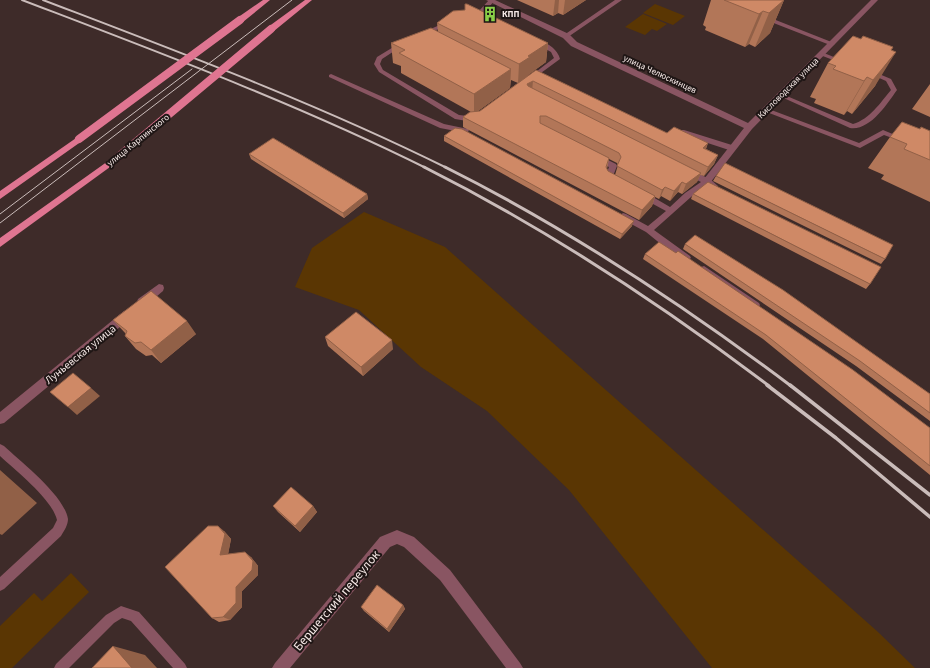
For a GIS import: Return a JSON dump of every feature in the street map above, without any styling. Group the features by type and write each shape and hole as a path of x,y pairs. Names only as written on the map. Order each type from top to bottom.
{"main road":[{"path":"0,196 267,0"},
{"name":"улица Карпинского","path":"0,243 118,157 309,0"}],"street":[{"name":"улица Челюскинцев","path":"490,0 566,36 574,44 749,127"},
{"name":"Кисловодская улица","path":"707,181 749,127 875,0"},
{"name":"Луньевская улица","path":"0,419 159,288"},
{"name":"Бершетский переулок","path":"280,668 385,542 396,537 409,542 446,575 515,668"}],"lane":[{"path":"466,20 479,14 490,0"},
{"path":"566,36 619,0"},
{"path":"479,14 485,17"},
{"path":"756,14 832,44"},
{"path":"424,40 417,36 454,22"},
{"path":"411,39 379,58 377,64 381,71 457,116 472,118 480,115"},
{"path":"524,84 557,59 555,52 532,40"},
{"path":"822,54 853,66"},
{"path":"780,95 852,126 860,124 876,113 894,90 889,80 860,68"},
{"path":"331,76 442,126 472,134"},
{"path":"766,110 860,146 883,132 910,143"},
{"path":"678,130 732,148"},
{"path":"588,153 613,166 609,176 623,184"},
{"path":"680,168 722,190"},
{"path":"649,230 688,195 707,181"},
{"path":"637,192 671,211"},
{"path":"615,211 649,230 665,243 762,309"},
{"path":"0,449 49,496 62,518 62,526 0,585"},
{"path":"60,668 110,619 122,612 135,616 181,668"}],"shaded area":[{"path":"655,4 685,16 673,25 643,13"},
{"path":"643,14 667,24 657,31 652,29 645,35 625,27"},
{"path":"364,212 445,247 878,632 915,668 712,668 569,490 487,411 421,367 359,310 295,287 312,248"},
{"path":"71,573 89,592 12,668 0,668 0,626 34,593 42,601"}],"building":[{"path":"724,0 784,0 769,13 763,11 759,14"},
{"path":"465,4 548,43 528,56 530,57 519,64 437,23 453,11 465,10"},
{"path":"431,28 511,69 474,94 399,53 405,50 391,43"},
{"path":"853,36 861,39 863,36 893,47 891,50 896,52 873,80 867,77 864,81 833,69 836,66 828,63"},
{"path":"536,70 667,133 674,127 708,143 703,148 718,155 708,167 533,81 527,84 528,86 701,173 686,184 682,182 674,191 665,187 662,190 617,166 621,157 619,153 546,116 540,116 540,123 609,158 606,167 608,171 655,196 642,210 463,117 470,112 480,111"},
{"path":"902,122 930,131 930,160 904,149 907,144 890,137"},
{"path":"455,128 462,129 634,221 622,234 444,136"},
{"path":"273,138 367,194 343,213 249,154"},
{"path":"725,163 893,245 885,259 716,176"},
{"path":"708,182 881,267 870,284 693,194"},
{"path":"695,235 783,290 930,394 930,413 860,361 685,244"},
{"path":"659,242 676,253 678,251 853,370 930,428 930,466 766,335 645,254"},
{"path":"151,291 187,321 151,350 141,342 135,343 125,336 127,331 113,320"},
{"path":"356,312 392,340 361,367 325,337"},
{"path":"73,373 91,388 68,407 50,392"},
{"path":"291,487 313,506 295,526 273,506"},
{"path":"208,526 218,526 225,534 220,555 245,552 253,561 252,570 236,587 236,603 223,617 212,618 165,567"},
{"path":"377,585 403,605 387,629 361,607"},
{"path":"113,646 132,668 92,668"}],"tram line":[{"path":"0,223 292,0"},
{"path":"0,214 192,69"}],"railway":[{"path":"22,0 226,79 377,144 424,167"},
{"path":"43,0 247,79 398,144 445,167"},
{"path":"424,167 514,215 558,241 687,326 769,386"},
{"path":"445,167 535,215 579,241 666,297 791,386"},
{"path":"767,385 836,438 930,517"},
{"path":"790,385 930,495"}],"place":[{"name":"КПП","path":"490,14"}]}
